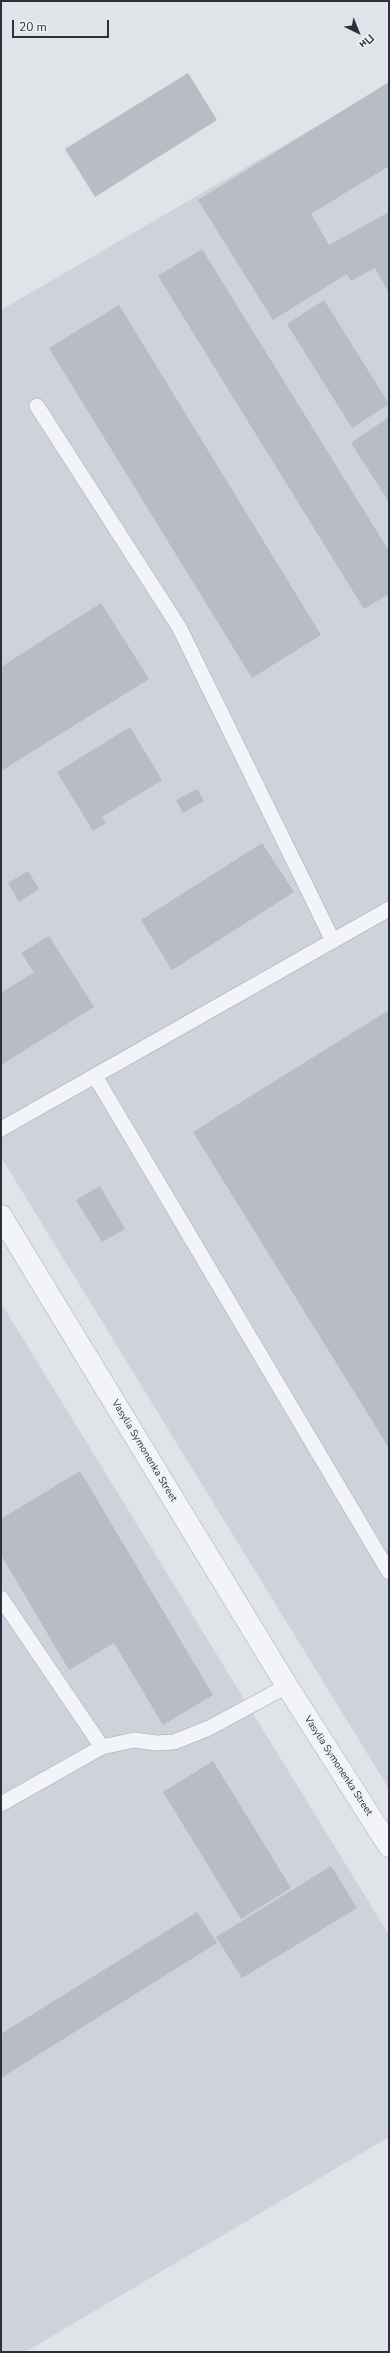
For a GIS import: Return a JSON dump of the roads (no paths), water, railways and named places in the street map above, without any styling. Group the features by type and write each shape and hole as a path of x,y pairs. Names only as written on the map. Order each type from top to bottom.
{"street":[{"name":"Vasylia Symonenka Street","path":"1,1216 287,1686 389,1846"}],"lane":[{"path":"37,406 179,627 333,940"},
{"path":"1,1129 389,909"},
{"path":"95,1076 389,1572"},
{"path":"1,1598 102,1747"},
{"path":"1,1804 102,1747 134,1740 156,1743 174,1742 208,1728 287,1686"}]}
